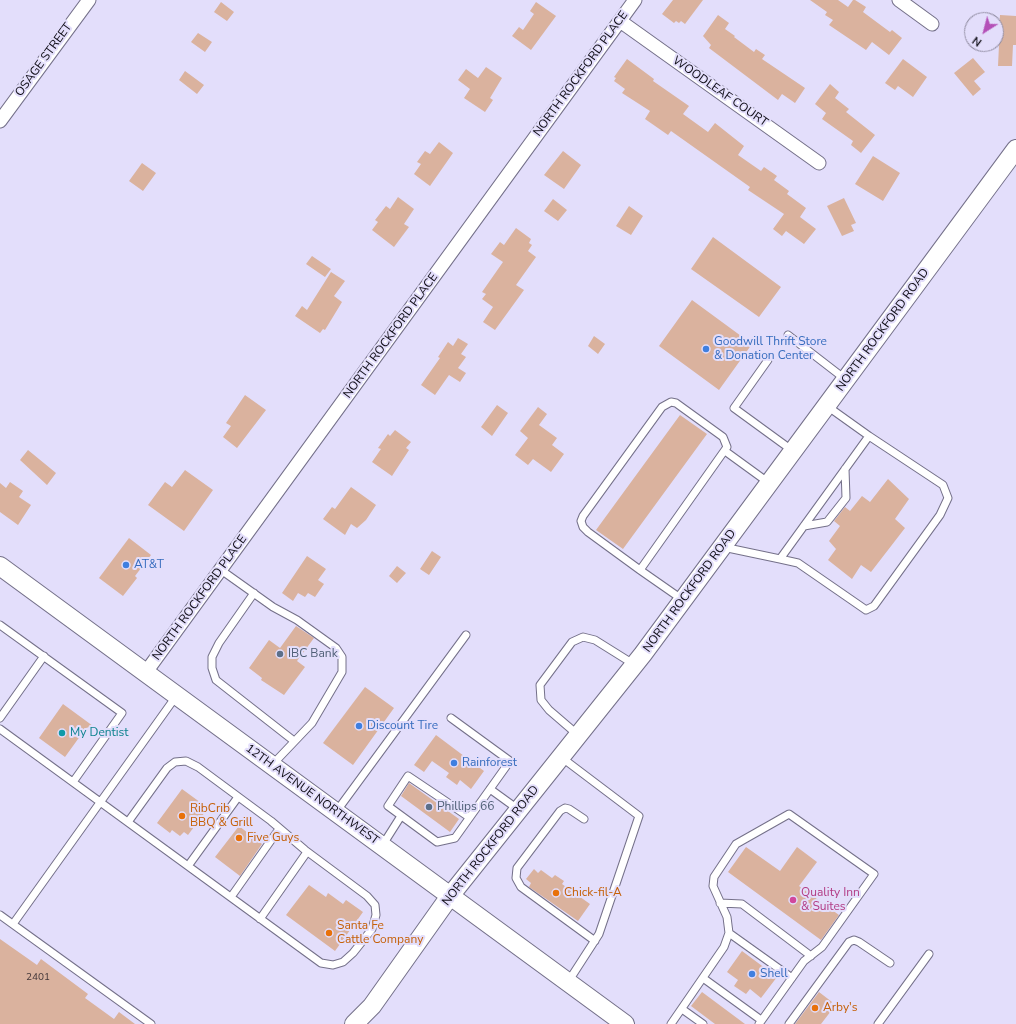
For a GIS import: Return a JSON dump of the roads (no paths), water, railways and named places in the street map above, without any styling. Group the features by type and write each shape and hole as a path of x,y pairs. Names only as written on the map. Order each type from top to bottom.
{"street":[{"name":"OSAGE STREET","path":"0,121 89,0"},
{"name":"NORTH ROCKFORD PLACE","path":"146,672 635,0"},
{"path":"899,0 932,24"},
{"name":"WOODLEAF COURT","path":"620,21 819,162"},
{"name":"NORTH ROCKFORD ROAD","path":"354,1024 372,1006 450,896 635,665 1016,149"},
{"name":"12TH AVENUE NORTHWEST","path":"0,566 624,1024"}],"lane":[{"path":"788,335 846,380"},
{"path":"768,360 734,408 793,451"},
{"path":"640,570 725,451 726,442 723,437 676,403 671,402 666,404 583,516 581,521 583,527 588,532 640,570 683,600"},
{"path":"722,547 798,563 866,610 874,606 940,515 948,498 943,485 827,406"},
{"path":"780,559 869,436"},
{"path":"725,451 769,483"},
{"path":"804,526 827,522 846,498 845,469"},
{"path":"221,570 273,607 297,620 325,640 336,648 342,657 342,672 312,723 272,765"},
{"path":"254,594 219,643 212,657 212,668 216,680 294,741"},
{"path":"0,625 122,713 73,782"},
{"path":"336,812 466,635"},
{"path":"579,735 549,710 541,700 540,685 572,642 584,637 595,640 635,665"},
{"path":"0,718 44,656"},
{"path":"13,924 177,695"},
{"path":"451,718 510,761 490,789 470,817 455,838 438,842 388,806 408,776 470,817"},
{"path":"0,730 321,963 333,965 343,962 363,942 372,929 376,915 375,905 367,896 307,852 238,797 198,767 186,760 175,762 167,768 128,822"},
{"path":"561,757 639,816 599,934 568,982"},
{"path":"490,789 519,810"},
{"path":"188,866 238,797"},
{"path":"584,819 569,808 565,808 560,811 517,868 516,878 521,887 595,941"},
{"path":"671,1024 724,947 729,933 727,917 713,886 714,877 736,844 789,814 874,874 822,947 804,961 760,1022 703,978"},
{"path":"382,846 402,816"},
{"path":"231,897 279,829"},
{"path":"260,919 307,852"},
{"path":"720,903 742,904 811,956"},
{"path":"0,915 151,1024"},
{"path":"729,933 792,978"},
{"path":"789,1024 849,942 854,940 859,942 890,963"},
{"path":"878,1024 929,954"},
{"path":"682,1009 703,1024"}],"place":[{"name":"Goodwill Thrift Store & Donation Center","path":"706,349"},
{"name":"AT&T","path":"126,565"},
{"name":"IBC Bank","path":"280,654"},
{"name":"Discount Tire","path":"359,726"},
{"name":"My Dentist","path":"62,733"},
{"name":"Rainforest","path":"454,763"},
{"name":"Phillips 66","path":"429,807"},
{"name":"RibCrib BBQ & Grill","path":"182,816"},
{"name":"Five Guys","path":"239,838"},
{"name":"Chick-fil-A","path":"556,893"},
{"name":"Quality Inn & Suites","path":"793,900"},
{"name":"Santa Fe Cattle Company","path":"329,933"},
{"name":"Shell","path":"752,974"},
{"name":"Arby's","path":"815,1008"}]}
